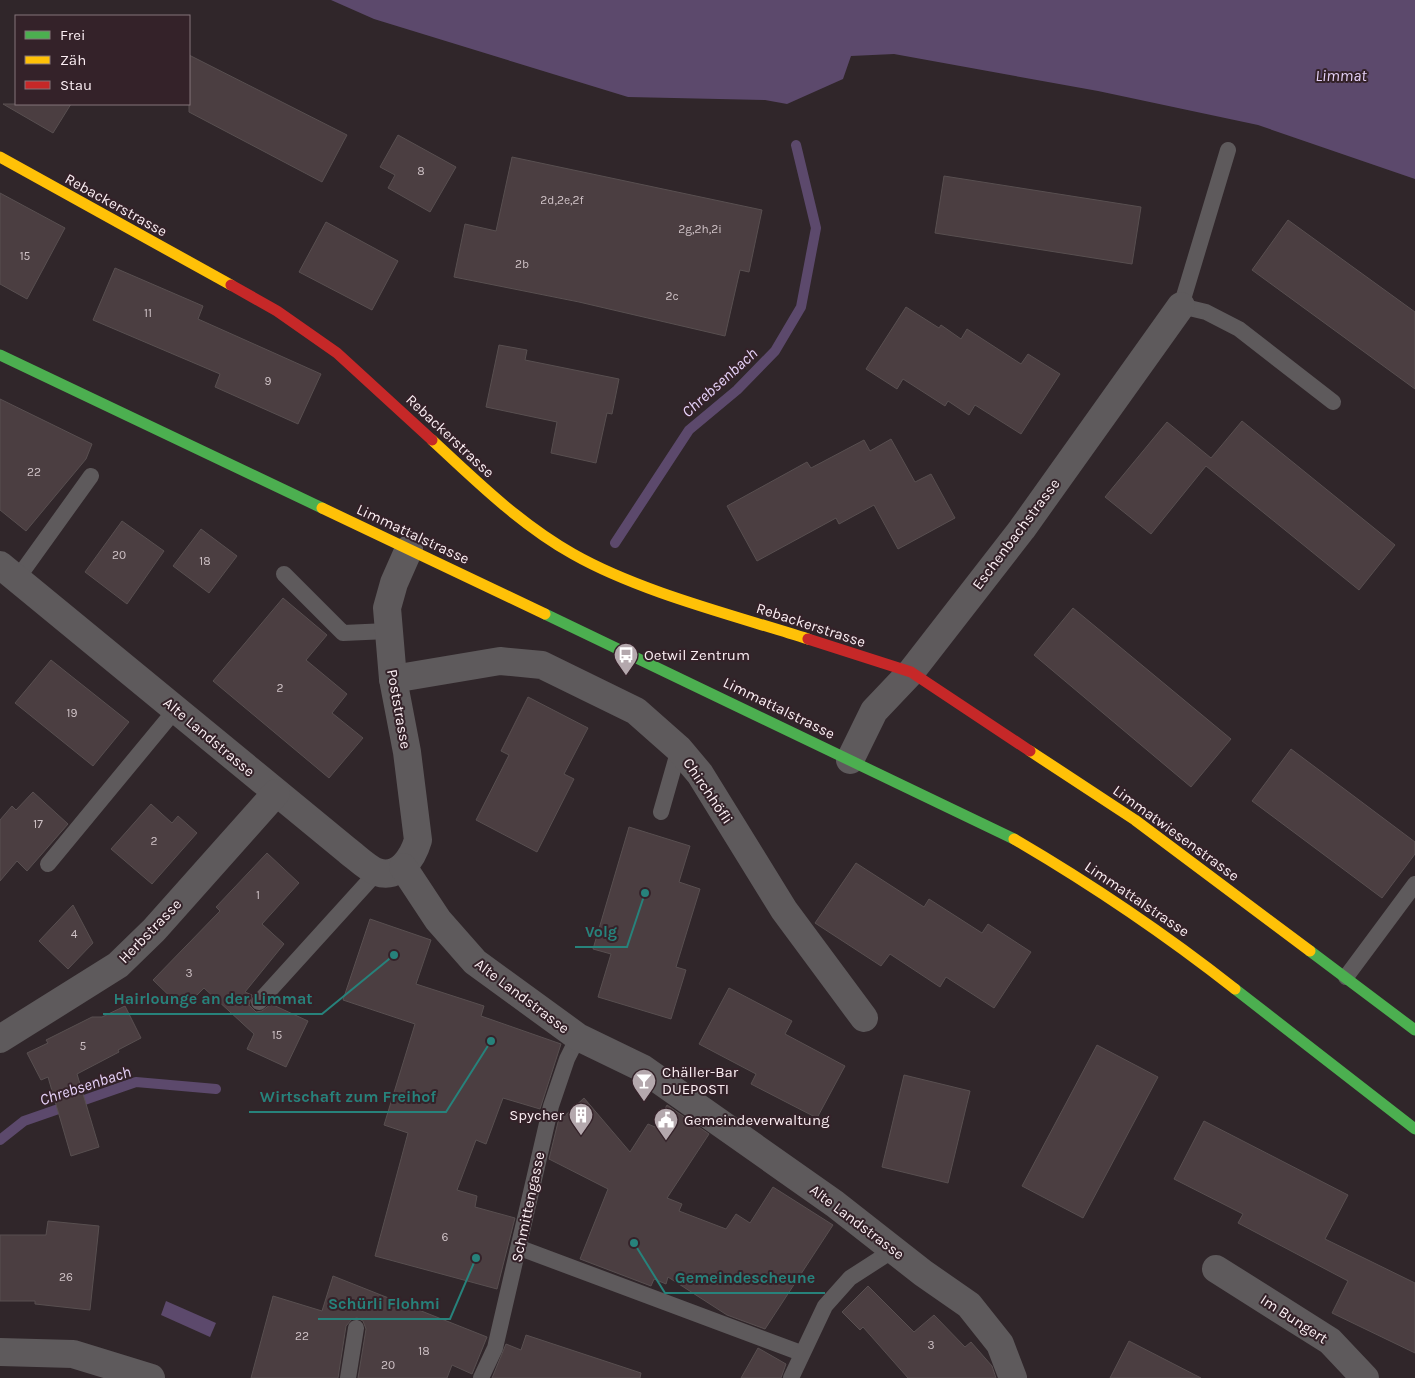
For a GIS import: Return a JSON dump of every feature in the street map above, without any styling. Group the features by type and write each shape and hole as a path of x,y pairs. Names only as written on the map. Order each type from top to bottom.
{"street":[{"name":"Rebackerstrasse","path":"0,157 277,311 308,332 337,353 508,510 573,554 639,584 911,672"},
{"name":"Eschenbachstrasse","path":"850,760 874,711 911,672 1022,529 1181,306"},
{"name":"Limmattalstrasse","path":"0,354 996,829 1075,875 1193,956 1415,1129"},
{"name":"Poststrasse","path":"390,870 414,854 418,840 411,778 393,679 387,608 394,583 409,549"},
{"name":"Alte Landstrasse","path":"9,572 276,793 390,870 475,962 578,1037 642,1068 895,1249 923,1273 970,1305 1000,1344 1013,1378"},
{"name":"Chirchhöfli","path":"393,679 500,661 542,665 636,711 679,749 700,774 784,910 864,1018"},
{"name":"Limmatwiesenstrasse","path":"911,672 1136,820 1415,1030"},
{"name":"Herbstrasse","path":"0,1039 118,965 154,930 276,793"},
{"name":"Im Bungert","path":"1216,1268 1330,1341 1365,1378"},
{"path":"0,1352 73,1354 151,1378"}],"lane":[{"path":"1228,150 1181,306 1206,312 1239,329 1333,402"},
{"path":"9,572 90,476"},
{"path":"284,574 343,634 388,631"},
{"path":"48,864 176,709"},
{"path":"661,812 679,749"},
{"path":"259,1002 390,870"},
{"path":"1346,977 1415,884"},
{"name":"Schmittengasse","path":"481,1378 495,1348 520,1248 551,1106 567,1059 578,1037"},
{"path":"520,1248 801,1353"},
{"path":"791,1378 801,1353 825,1306 850,1278 895,1249"},
{"path":"348,1378 356,1328"}],"water":[{"name":"Limmat","path":"331,0 1415,0 1415,179 1258,125 1098,91 894,54 851,56 843,79 787,104 765,100 628,97 374,19"},
{"path":"166,1301 216,1323 210,1337 161,1315"}],"building":[{"path":"190,56 347,135 322,182 189,112"},
{"path":"3,104 70,105 53,133"},
{"path":"398,135 456,167 430,212 388,188 395,175 380,167"},
{"path":"512,157 762,210 749,272 740,270 725,336 579,302 454,277 465,224 496,231"},
{"path":"944,176 1141,207 1132,264 935,233"},
{"path":"0,193 65,228 27,299 0,284"},
{"path":"1288,220 1415,312 1415,389 1252,270"},
{"path":"326,222 398,261 372,310 299,272"},
{"path":"115,268 203,306 198,319 321,374 298,424 215,387 220,374 93,320"},
{"path":"906,307 939,328 941,325 961,339 967,329 1021,364 1028,354 1060,374 1021,434 975,405 969,415 948,401 945,406 903,379 897,389 866,369"},
{"path":"499,345 527,350 525,360 619,379 612,414 607,413 596,463 551,453 557,422 486,407"},
{"path":"0,399 92,444 86,459 26,531 0,510"},
{"path":"1242,421 1395,545 1359,590 1206,466 1151,534 1105,497 1167,422 1211,458"},
{"path":"891,439 915,482 931,474 955,518 898,549 874,505 839,524 836,518 757,561 727,506 807,462 811,468 864,440 870,451"},
{"path":"122,521 164,551 127,604 85,572"},
{"path":"201,529 237,556 209,593 173,566"},
{"path":"283,598 327,635 306,660 347,694 332,713 363,738 329,778 213,681"},
{"path":"1073,608 1231,739 1191,787 1034,655"},
{"path":"51,660 129,722 93,766 15,703"},
{"path":"528,697 588,728 564,774 574,779 537,852 476,820 509,755 501,751"},
{"path":"1291,749 1415,842 1415,854 1382,898 1252,801"},
{"path":"33,792 68,824 27,871 17,861 0,881 0,820 12,806 16,810"},
{"path":"151,804 172,823 178,816 197,833 152,884 111,849"},
{"path":"629,827 690,846 679,882 700,889 676,967 686,970 671,1019 598,997 611,954 593,949"},
{"path":"267,853 299,883 262,924 284,944 245,992 252,995 249,1005 256,1012 262,1011 271,1004 308,1021 286,1067 247,1049 254,1034 204,988 183,1009 153,980 220,911 216,907"},
{"path":"856,863 924,907 929,899 982,933 988,924 1031,952 994,1008 946,977 940,987 890,954 881,966 815,923"},
{"path":"73,905 93,943 68,969 39,941"},
{"path":"370,919 431,940 416,984 484,1006 481,1016 561,1044 540,1109 503,1098 486,1144 476,1140 457,1190 477,1196 475,1207 515,1218 497,1289 375,1256 408,1133 384,1125 415,1024 343,1000"},
{"path":"729,988 792,1021 785,1034 845,1066 817,1118 751,1084 756,1074 699,1044"},
{"path":"125,1006 141,1038 77,1074 99,1147 71,1156 48,1077 41,1080 27,1053 48,1043 46,1040 92,1017 102,1017"},
{"path":"1097,1045 1158,1077 1083,1218 1022,1186"},
{"path":"904,1075 970,1091 948,1183 882,1167"},
{"path":"584,1098 630,1152 648,1124 655,1127 667,1105 709,1134 667,1198 682,1204 679,1211 726,1229 736,1214 750,1223 773,1187 833,1225 765,1329 727,1315 668,1277 666,1284 654,1279 651,1286 580,1259 608,1189 549,1159 558,1122"},
{"path":"1204,1121 1348,1195 1325,1239 1415,1283 1415,1353 1332,1313 1348,1281 1238,1223 1243,1214 1174,1179"},
{"path":"48,1221 99,1226 90,1310 35,1304 35,1301 0,1301 0,1235 46,1235"},
{"path":"333,1276 487,1337 472,1374 452,1365 447,1378 358,1378 366,1329 363,1321 357,1318 352,1319 346,1326 338,1378 251,1378 273,1296 322,1311"},
{"path":"868,1286 914,1332 934,1315 965,1347 971,1342 992,1366 996,1378 908,1378 863,1327 860,1330 842,1312"},
{"path":"526,1335 641,1373 640,1378 492,1378 506,1344 521,1350"},
{"path":"1129,1341 1201,1378 1110,1378"},
{"path":"758,1348 786,1364 781,1378 741,1378"}],"waterway":[{"name":"Chrebsenbach","path":"615,543 689,430 737,390 775,351 801,307 816,228 796,145"},
{"name":"Chrebsenbach","path":"0,1140 24,1121 136,1082 216,1089"}],"traffic: fast":[{"path":"0,355 322,508"},
{"path":"545,614 1014,839"},
{"path":"1310,951 1415,1030"},
{"path":"1235,989 1415,1129"}],"traffic: slow":[{"path":"0,157 231,285"},
{"path":"432,440 517,516 554,542 599,568 627,580 718,612 808,639"},
{"path":"322,508 545,614"},
{"path":"1030,751 1135,820 1310,951"},
{"path":"1014,839 1127,910 1235,989"}],"traffic: jam":[{"path":"231,285 277,311 337,353 432,440"},
{"path":"808,639 911,672 1030,751"}],"place":[{"name":"Oetwil Zentrum","path":"626,676"},
{"name":"Volg","path":"645,893"},
{"name":"Hairlounge an der Limmat","path":"394,955"},
{"name":"Wirtschaft zum Freihof","path":"491,1041"},
{"name":"Chäller-Bar DUEPOSTI","path":"644,1102"},
{"name":"Spycher","path":"581,1136"},
{"name":"Gemeindeverwaltung","path":"666,1141"},
{"name":"Gemeindescheune","path":"634,1243"},
{"name":"Schürli Flohmi","path":"476,1258"}]}
